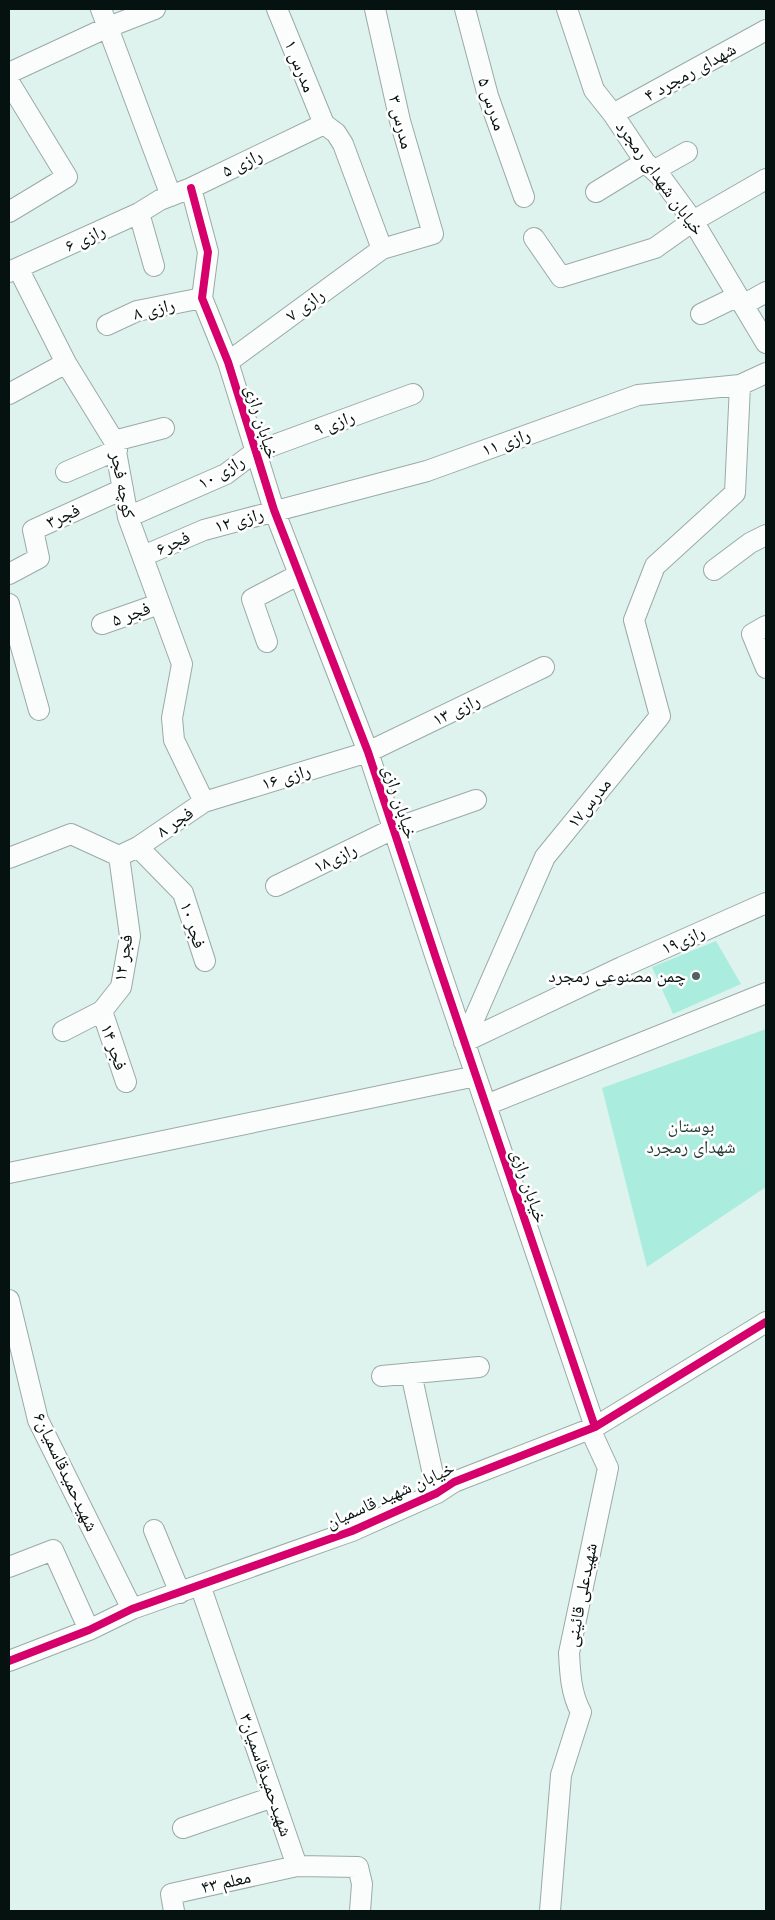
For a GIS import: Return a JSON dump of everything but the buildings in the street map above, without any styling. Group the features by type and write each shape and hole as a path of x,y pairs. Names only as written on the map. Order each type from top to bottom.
{"street":[{"path":"100,9 165,198"},
{"path":"9,73 106,28 155,9"},
{"name":"مدرس ۱","path":"277,9 324,124"},
{"name":"مدرس ۳","path":"375,9 400,121 433,234"},
{"name":"مدرس ۵","path":"465,9 488,96 524,197"},
{"name":"خیابان شهدای رمجرد","path":"567,9 594,90 693,220 766,343"},
{"name":"شهدای رمجرد ۴","path":"613,114 766,30"},
{"path":"9,82 67,177 9,212"},
{"path":"324,124 336,132 343,144 382,249"},
{"name":"رازی ۵","path":"165,198 191,188 324,124"},
{"path":"596,192 650,166 687,152"},
{"path":"534,238 561,277 655,248 693,220 766,179"},
{"name":"خیابان رازی","path":"191,188 208,252 202,298 228,362 274,510 368,752 592,1428"},
{"name":"رازی ۶","path":"13,270 139,213 165,198"},
{"path":"139,213 154,266"},
{"name":"رازی ۷","path":"228,362 382,249 433,234"},
{"name":"کوچه فجر","path":"13,270 116,445 128,516 182,664 172,718"},
{"path":"701,314 766,292"},
{"name":"رازی ۸","path":"107,325 137,311 202,298"},
{"path":"9,394 66,363"},
{"path":"740,386 766,373"},
{"name":"رازی ۱۱","path":"274,510 427,471 638,395 740,386"},
{"name":"مدرس۱۷","path":"464,1042 545,857 660,716 634,620 656,566 735,493 740,386"},
{"name":"رازی ۹","path":"255,452 413,394"},
{"path":"66,472 116,445 164,428"},
{"name":"رازی ۱۰","path":"128,516 226,474 255,452"},
{"name":"فجر۳","path":"9,574 39,558 33,530 123,489"},
{"name":"رازی ۱۲","path":"204,530 274,510"},
{"name":"فجر۶","path":"143,556 204,530"},
{"path":"714,570 750,543 766,535"},
{"path":"267,642 252,599 298,575"},
{"path":"9,604 39,710"},
{"name":"فجر ۵","path":"102,624 159,604"},
{"path":"766,626 752,634 766,668"},
{"name":"رازی ۱۳","path":"368,752 544,667"},
{"name":"فجر ۸","path":"119,856 138,847 204,802 174,740 172,718"},
{"name":"رازی ۱۶","path":"204,802 368,752"},
{"name":"رازی۱۸","path":"276,886 393,829 476,800"},
{"path":"9,858 71,834 119,856"},
{"name":"فجر ۱۰","path":"138,847 183,893 205,961"},
{"name":"فجر ۱۲","path":"63,1031 102,1012 121,986 130,936 119,856"},
{"name":"رازی۱۹","path":"464,1042 622,967 766,903"},
{"path":"486,1105 766,993"},
{"name":"فجر ۱۴","path":"102,1012 126,1082"},
{"path":"9,1173 476,1076"},
{"name":"شهیدحمیدقاسمیان۶","path":"9,1300 38,1420 132,1609"},
{"name":"خیابان شهید قاسمیان","path":"9,1661 89,1630 132,1609 352,1531 437,1493 454,1482 592,1428 766,1322"},
{"path":"382,1376 479,1367"},
{"path":"411,1373 437,1493"},
{"name":"شهیدعلی قائینی","path":"550,1911 561,1775 581,1712 576,1703 571,1678 569,1652 608,1468 592,1428"},
{"path":"154,1530 180,1592"},
{"path":"9,1567 53,1550 89,1630"},
{"name":"شهیدحمیدقاسمیان۳","path":"200,1585 297,1866"},
{"path":"183,1828 273,1797"},
{"path":"297,1866 358,1867 362,1884 360,1911"},
{"name":"معلم ۴۳","path":"174,1911 171,1894 297,1866"}],"green space":[{"name":"چمن مصنوعی رمجرد","path":"716,941 741,984 673,1014 652,967"},
{"name":"بوستان شهدای رمجرد","path":"766,1029 766,1187 647,1267 602,1088"}],"cycle path":[{"path":"191,188 208,252 202,298 228,362 274,510 368,752 595,1427"},
{"path":"9,1661 89,1630 132,1609 352,1531 437,1493 454,1482 595,1427 766,1322"}],"place":[{"name":"چمن مصنوعی رمجرد","path":"696,976"}]}
